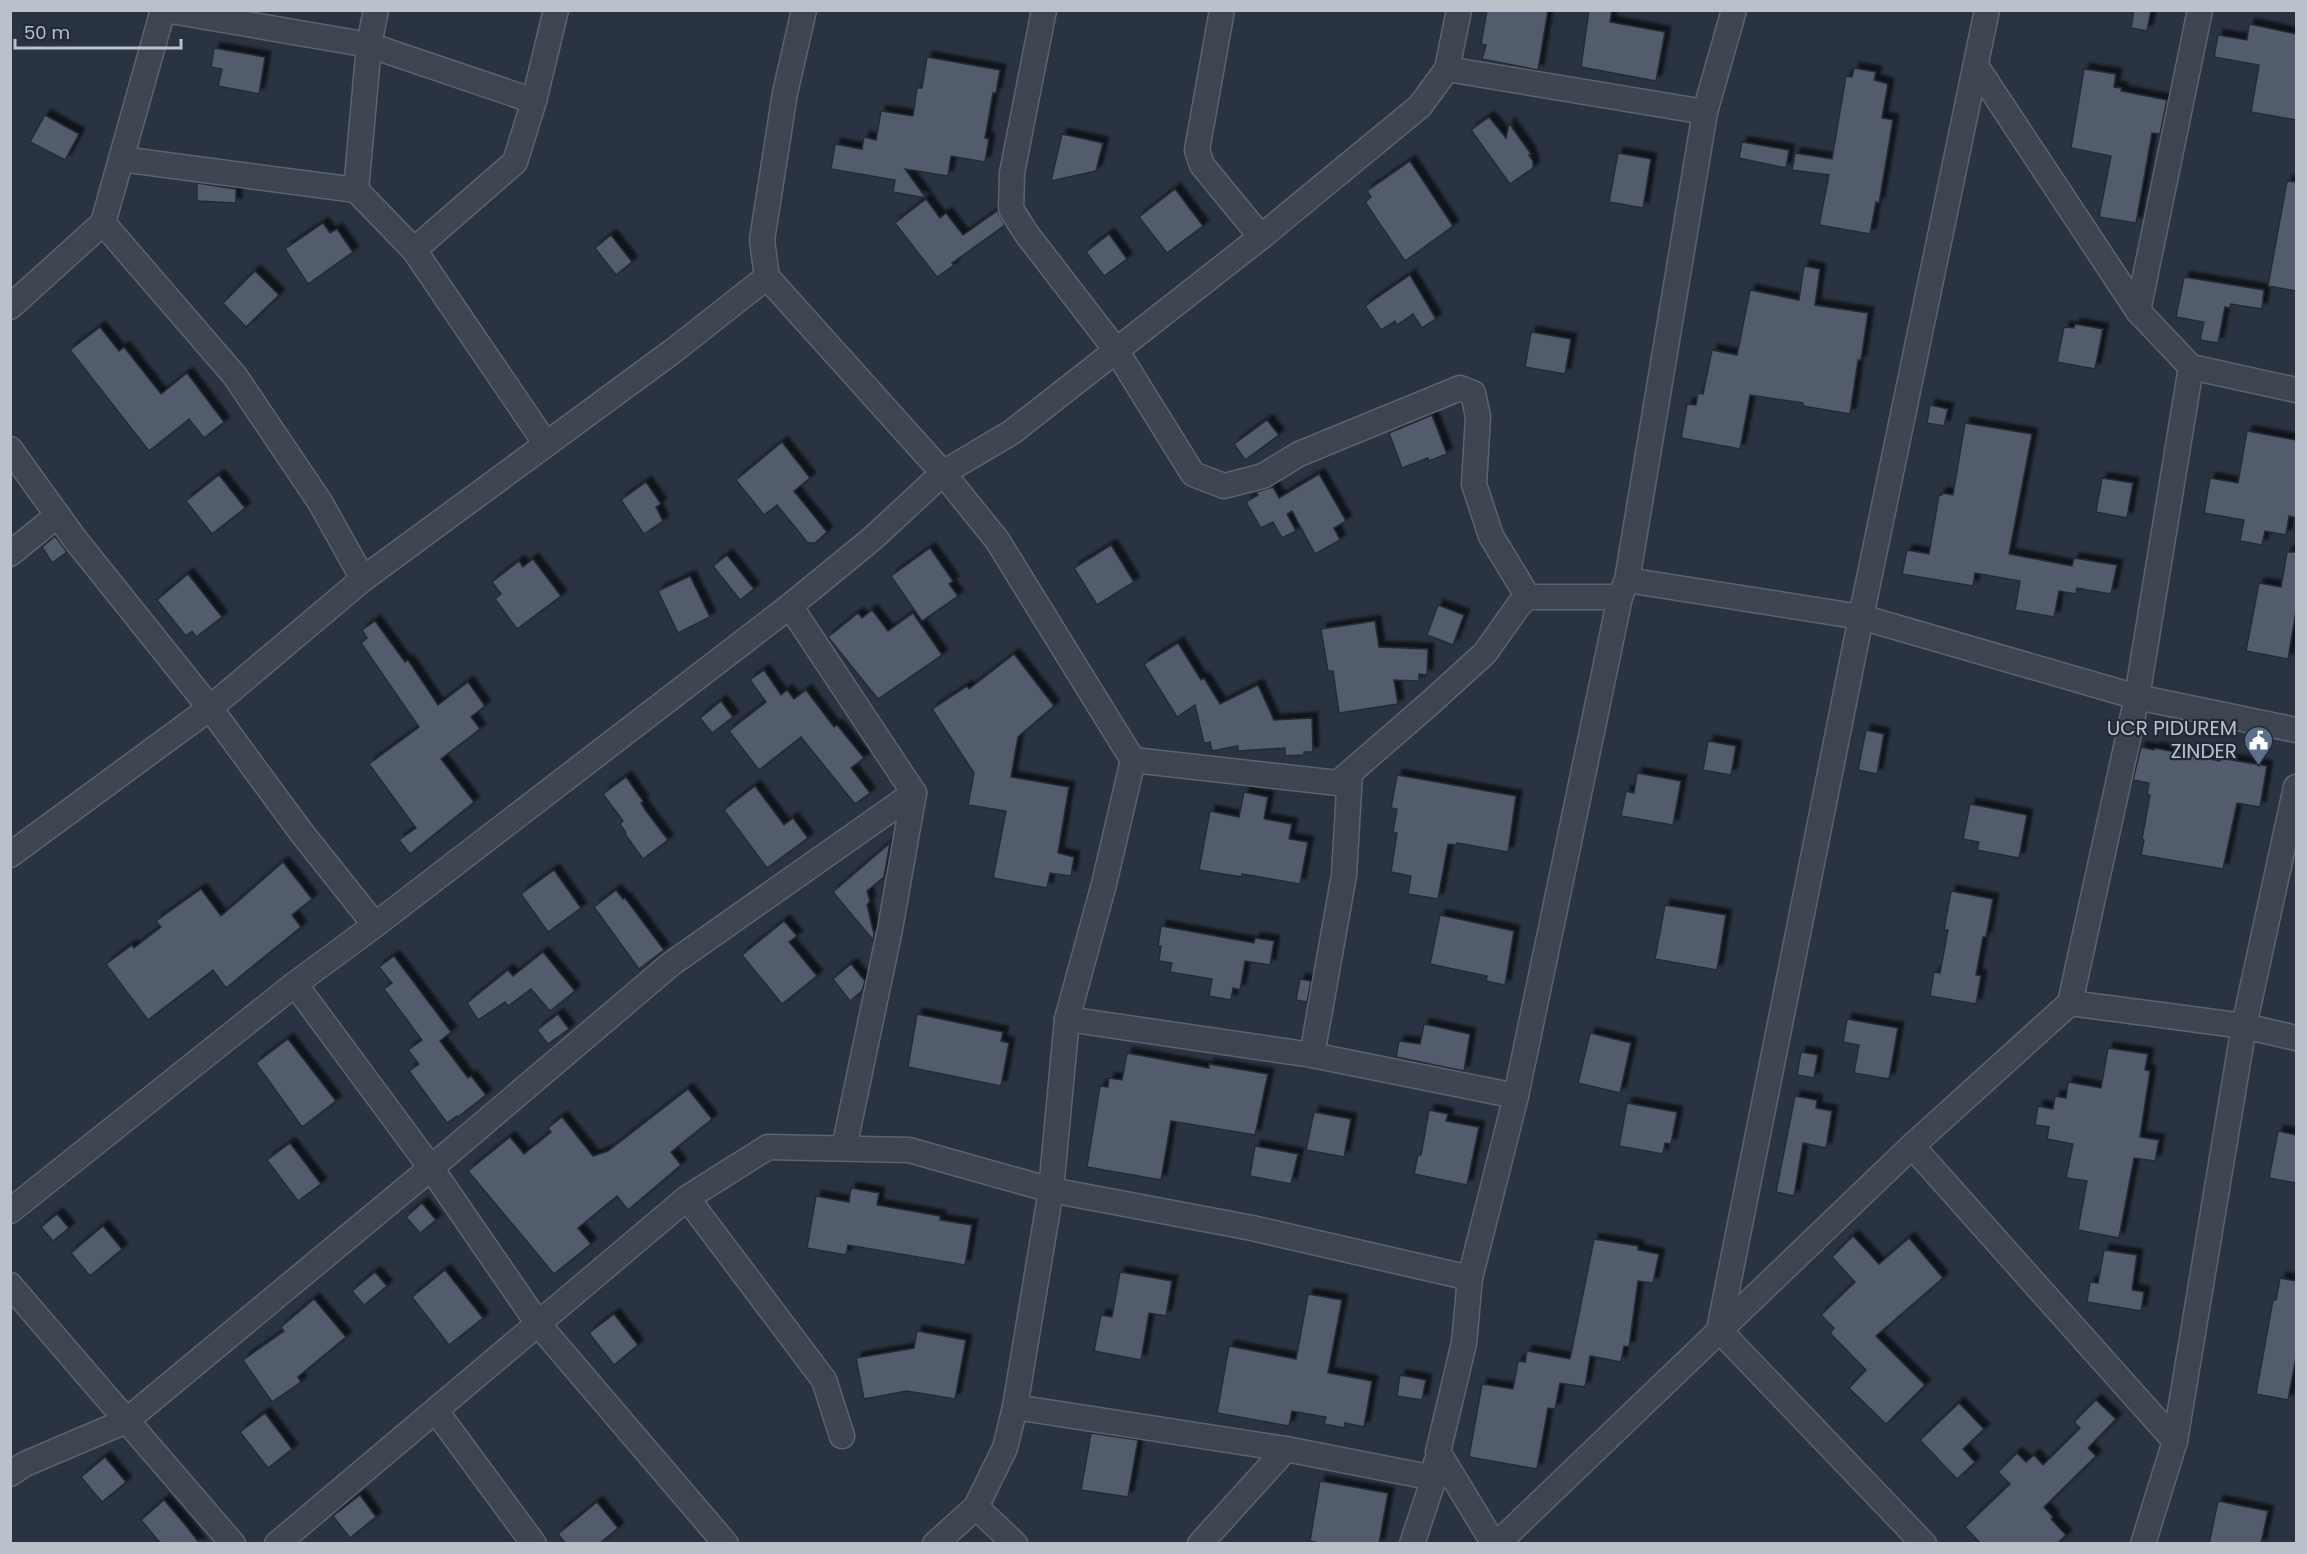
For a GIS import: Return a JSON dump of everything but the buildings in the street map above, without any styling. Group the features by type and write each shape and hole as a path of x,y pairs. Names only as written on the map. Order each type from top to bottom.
{"street":[{"path":"10,307 103,223 164,10 369,45 534,101"},
{"path":"356,190 369,45 376,10"},
{"path":"414,250 515,162 534,101 556,10"},
{"path":"804,10 785,93 762,240 767,277 943,473 998,540 1133,760 1104,884 1067,1019 1051,1190 1015,1407 1005,1448 976,1507 935,1544"},
{"path":"1044,10 1012,173 1011,209 1026,233 1116,350 1193,474 1224,486 1263,476 1299,454 1460,388 1473,393 1478,417 1474,484 1491,536 1528,597"},
{"path":"1222,10 1197,150 1198,157 1202,165 1261,237"},
{"path":"10,1211 294,984 375,925 790,606 873,538 943,473 1012,432 1261,237 1420,106 1447,69 1459,10"},
{"path":"1412,1544 1434,1478 1464,1343 1470,1278 1516,1096 1624,588 1706,112 1734,10"},
{"path":"1719,1330 1861,617 1988,10"},
{"path":"2138,311 2199,10"},
{"path":"1976,66 2138,311 2192,367 2296,390"},
{"path":"1447,69 1706,112"},
{"path":"121,159 356,190 414,250 546,444"},
{"path":"103,223 235,376 320,502 363,579"},
{"path":"10,855 210,708 363,579 673,351 767,277"},
{"path":"1438,1452 1496,1544 1912,1146 2070,1003 2137,698 2192,367"},
{"path":"10,449 74,538 210,708 301,832 375,925"},
{"path":"10,554 58,515"},
{"path":"1133,760 1338,783 1485,653 1519,604 1528,597 1624,588 1861,617 2137,698 2296,730"},
{"path":"790,606 914,792 890,929 844,1148"},
{"path":"1312,1055 1344,875 1350,773"},
{"path":"2143,1544 2175,1441 2244,1026 2296,788"},
{"path":"10,1474 25,1464 126,1421 431,1168 671,964 914,792"},
{"path":"294,984 431,1168 539,1325 726,1544"},
{"path":"2070,1003 2244,1026 2296,1038"},
{"path":"1067,1019 1312,1055 1516,1096"},
{"path":"1912,1146 2175,1441"},
{"path":"278,1544 687,1198 768,1147 909,1150 1051,1190 1252,1228 1470,1278"},
{"path":"687,1198 824,1380 842,1436"},
{"path":"10,1285 233,1544"},
{"path":"1719,1330 1924,1544"},
{"path":"1015,1407 1286,1449 1434,1478"},
{"path":"436,1411 534,1544"},
{"path":"1200,1544 1286,1449"},
{"path":"976,1507 1015,1544"}],"place":[{"name":"UCR PIDUREM ZINDER","path":"2258,766"}]}
